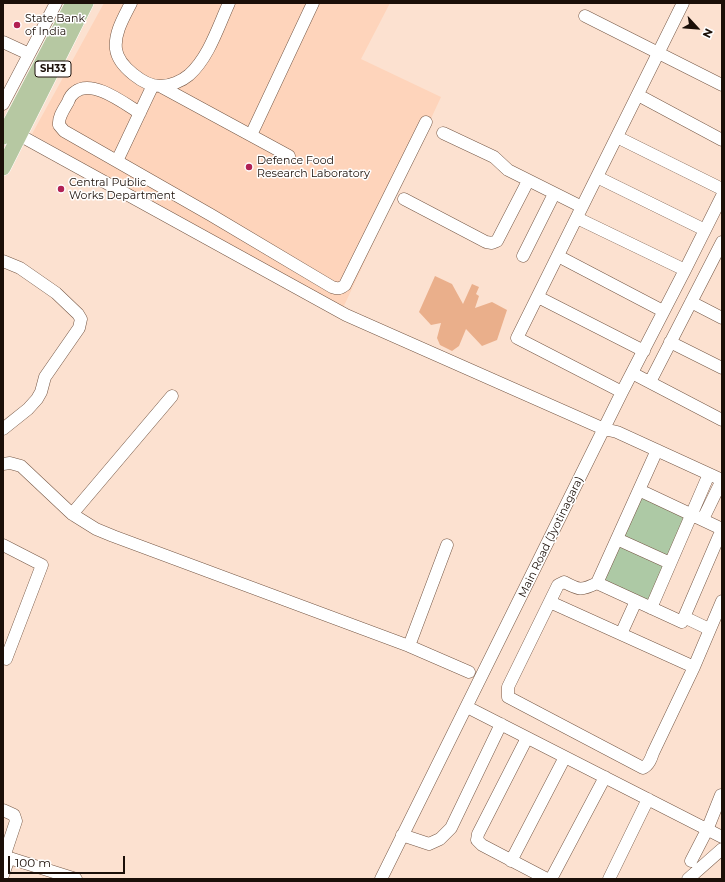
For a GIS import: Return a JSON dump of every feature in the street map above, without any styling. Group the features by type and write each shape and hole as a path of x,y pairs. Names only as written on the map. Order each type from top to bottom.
{"main road":[{"path":"10,133 73,3"},
{"name":"SH33","path":"3,168 10,133 86,3"}],"street":[{"path":"3,104 56,3"},
{"path":"131,3 118,30 116,50 122,64 148,84 157,86 181,97 289,156"},
{"path":"117,161 140,113 157,86 175,83 188,76 199,64 209,47 229,3"},
{"path":"251,135 314,3"},
{"path":"622,392 517,338 684,3"},
{"path":"585,16 722,85"},
{"path":"3,42 29,54"},
{"path":"181,97 188,76"},
{"path":"140,113 95,88 80,89 74,92 60,117 59,125 64,131 337,289 345,285 426,122"},
{"path":"638,95 722,140"},
{"path":"10,133 346,315 604,429 617,432 722,480 703,519"},
{"path":"442,133 494,157 508,170 554,194 580,213 685,270"},
{"path":"617,137 722,189"},
{"path":"597,177 705,230"},
{"path":"404,199 486,242 492,243 497,241 528,181"},
{"path":"523,256 554,194"},
{"name":"Main Road (Jyotinagara)","path":"380,879 467,707 622,392 722,196"},
{"path":"650,382 691,302 717,264 722,242"},
{"path":"558,256 663,312"},
{"path":"3,429 28,409 37,399 45,376 81,323 78,314 56,292 20,268 5,266"},
{"path":"538,297 644,351"},
{"path":"691,302 722,318"},
{"path":"670,342 722,368"},
{"path":"632,373 722,420"},
{"path":"72,514 172,396"},
{"path":"657,450 597,583 580,589 576,589 564,582 558,585 508,687 508,697 642,768 646,766 654,753 694,667 722,601"},
{"path":"3,464 10,463 20,466 72,514 113,536 409,646 469,672"},
{"path":"651,608 709,474"},
{"path":"597,583 682,622 722,529 639,490"},
{"path":"617,539 670,563"},
{"path":"3,545 42,564 6,659"},
{"path":"409,646 447,545"},
{"path":"621,634 636,601"},
{"path":"550,602 694,667"},
{"path":"684,617 709,629"},
{"path":"467,707 722,837"},
{"path":"402,835 429,844 440,839 451,828 501,724"},
{"path":"528,738 477,837 482,846 547,879"},
{"path":"511,861 565,757"},
{"path":"551,879 605,777"},
{"path":"692,861 707,830 721,794"},
{"path":"608,879 648,799"},
{"path":"3,810 14,815 16,820 6,857 3,875"},
{"path":"688,879 722,849"},
{"path":"6,857 76,879"}],"shaded area":[{"name":"Defence Food Research Laboratory","path":"104,3 390,3 361,59 441,97 343,308 147,200 32,134"}],"green space":[{"path":"641,495 687,516 669,557 623,537"},
{"path":"618,544 666,566 650,601 602,580"}],"building":[{"path":"435,276 452,284 463,304 472,284 479,287 476,294 479,296 475,308 492,302 507,310 497,340 482,346 466,329 459,346 452,351 440,345 437,338 441,323 431,325 419,312"}],"place":[{"name":"State Bank of India","path":"17,25"},
{"name":"Defence Food Research Laboratory","path":"249,167"},
{"name":"Central Public Works Department","path":"61,189"}]}
